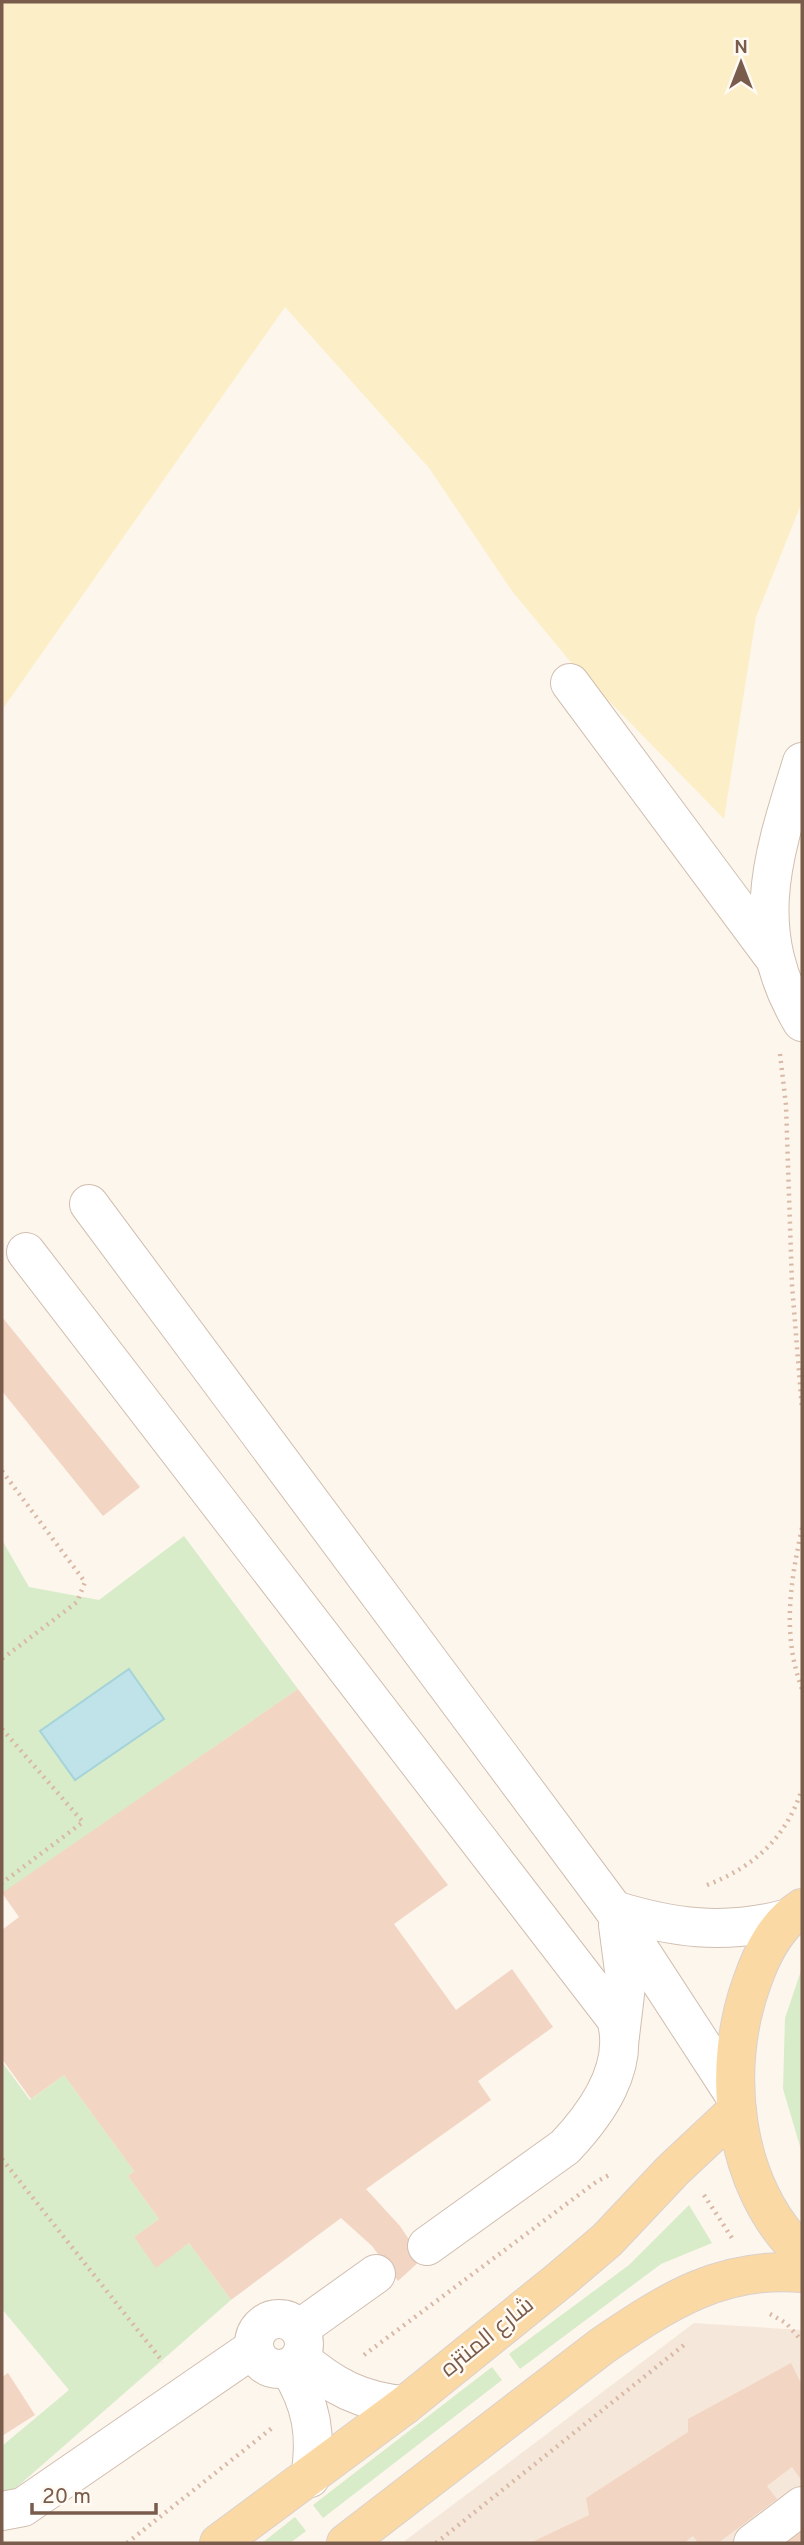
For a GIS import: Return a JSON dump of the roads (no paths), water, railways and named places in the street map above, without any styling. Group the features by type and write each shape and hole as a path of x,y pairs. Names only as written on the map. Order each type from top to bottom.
{"main road":[{"path":"793,1913 759,1962 742,2008 735,2057 736,2103 748,2162 765,2204 802,2253"},
{"name":"شارع المنتزه","path":"219,2543 405,2405 607,2240 736,2103"},
{"path":"346,2543 602,2346 646,2316 684,2295 725,2279 767,2270 802,2273"}],"street":[{"path":"569,683 772,955"},
{"path":"790,1032 785,993 772,955 768,915 781,831 802,762"},
{"path":"89,1204 614,1910 736,2103"},
{"path":"26,1252 606,2004 621,2036"},
{"path":"614,1910 671,1926 699,1929 757,1927 793,1913"},
{"path":"427,2246 565,2147 584,2127 611,2080 625,2011 625,1960 614,1910"},
{"path":"2,2511 23,2507 254,2348 261,2362 267,2367 296,2352 376,2274"},
{"path":"296,2352 328,2382 344,2391 384,2404 405,2405"},
{"path":"296,2352 304,2393 313,2420 315,2449 310,2478"},
{"path":"753,2543 802,2506"}],"water":[{"path":"129,1669 164,1719 75,1780 40,1731"}]}
